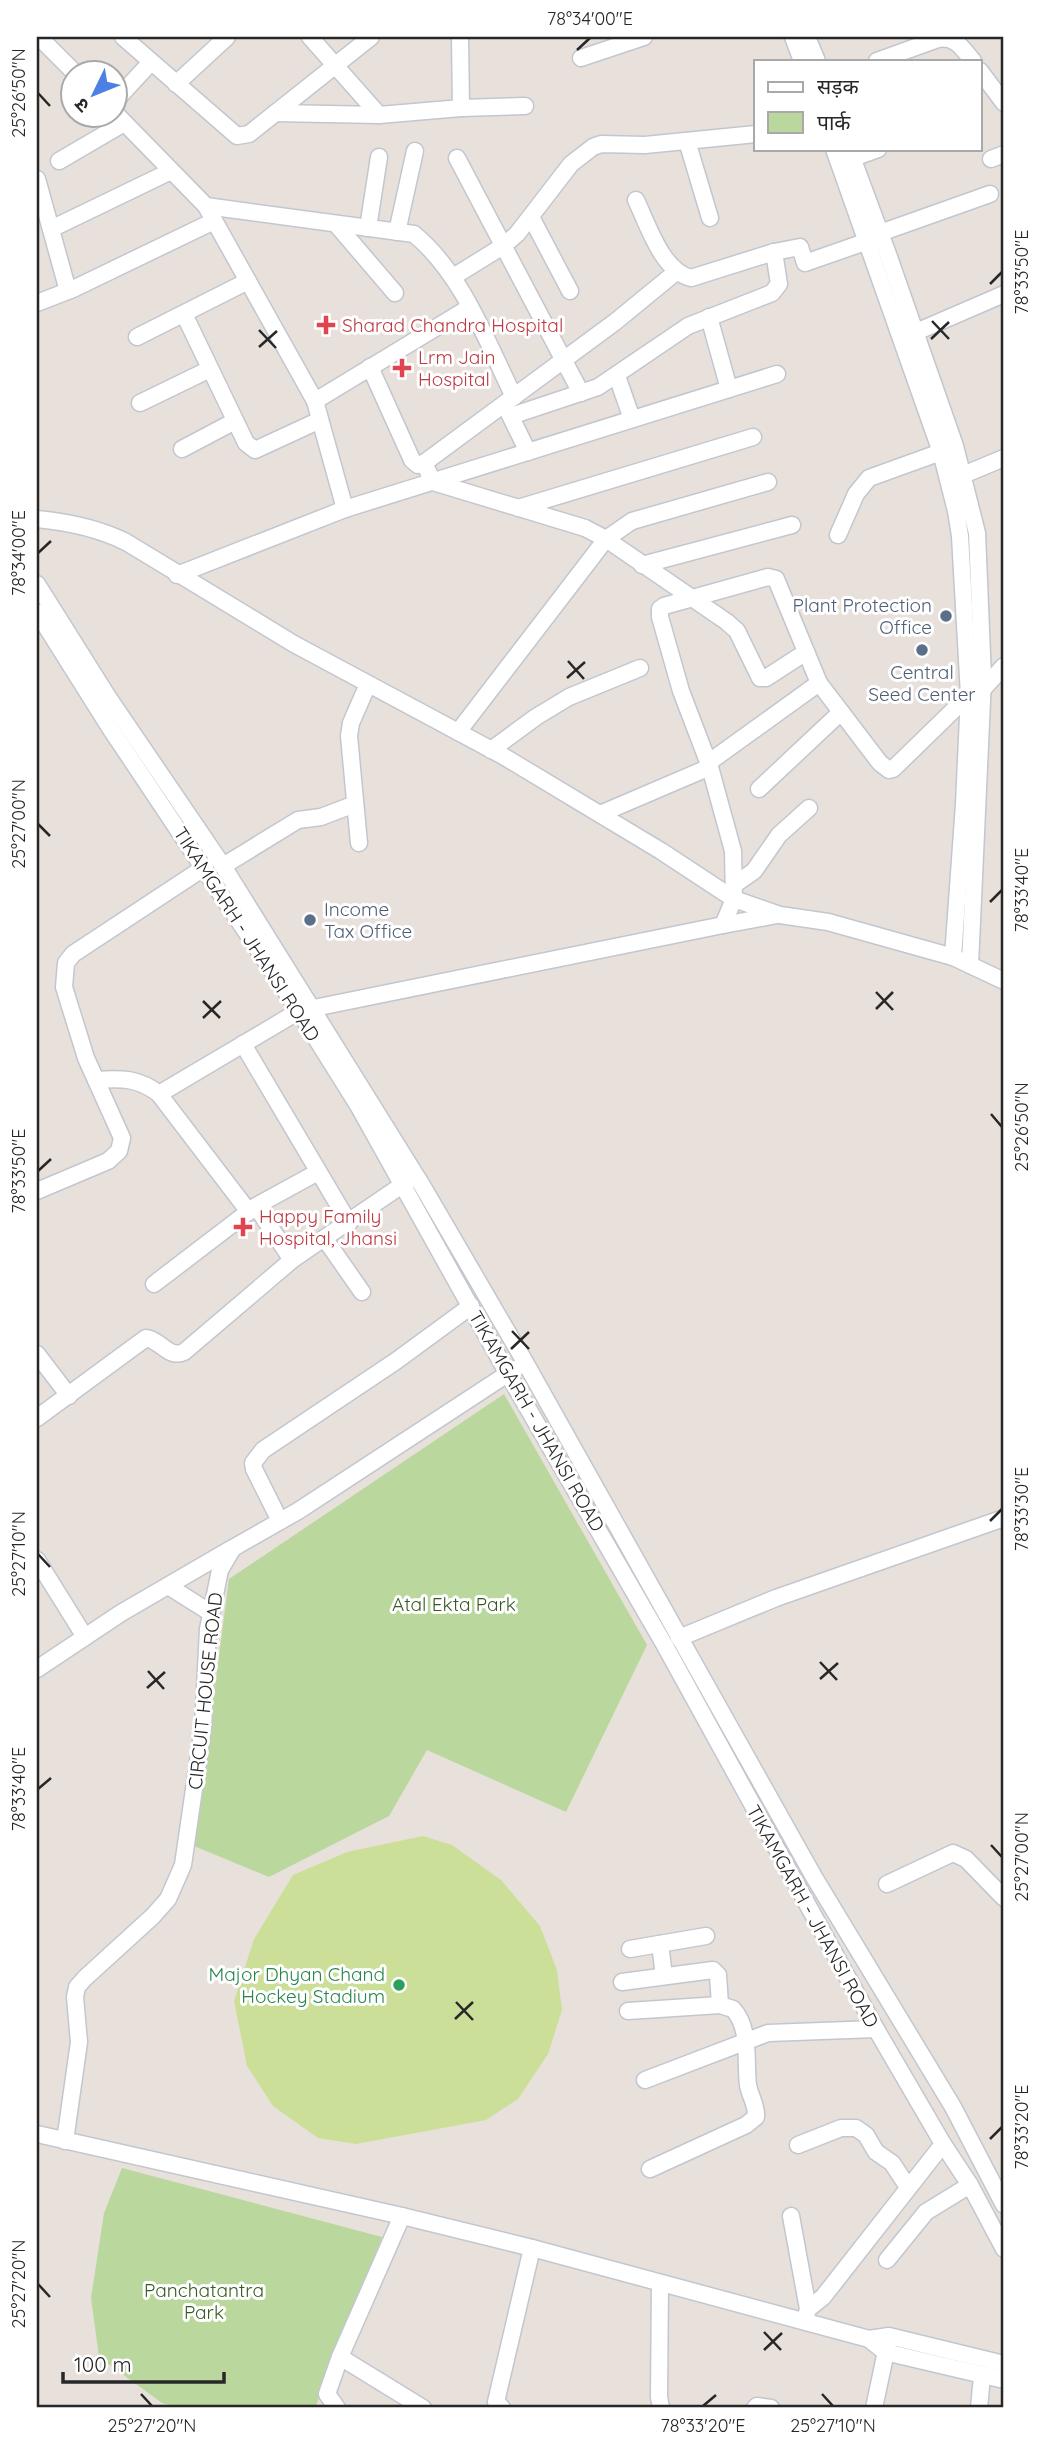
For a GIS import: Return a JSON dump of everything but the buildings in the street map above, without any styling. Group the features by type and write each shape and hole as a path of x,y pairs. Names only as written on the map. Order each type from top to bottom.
{"street":[{"path":"39,37 61,60"},
{"path":"123,37 237,136 249,134 370,37"},
{"path":"176,84 227,37"},
{"path":"310,37 379,115"},
{"path":"460,37 461,108"},
{"path":"581,58 644,37"},
{"path":"793,37 802,60"},
{"path":"807,37 817,60"},
{"path":"879,60 922,40 948,37 958,42 971,60"},
{"path":"130,85 151,62"},
{"path":"982,74 1004,103"},
{"path":"275,113 379,115 525,106"},
{"path":"130,128 206,206 215,221 315,401 345,509"},
{"path":"59,161 103,130"},
{"path":"453,277 503,246 517,234 571,164 593,147 612,144 645,145 754,134"},
{"path":"687,141 710,218"},
{"path":"834,150 916,332 964,475 977,533 984,645 975,693 953,957"},
{"path":"873,150 851,154 874,237"},
{"path":"397,232 415,151"},
{"path":"368,228 379,157"},
{"path":"457,158 581,393"},
{"path":"51,229 171,171"},
{"path":"37,179 68,291"},
{"path":"636,200 666,262 676,272 691,278 774,252 800,247 805,263 990,194"},
{"path":"206,206 414,234 431,248 453,277 470,307 528,452"},
{"path":"530,217 570,291"},
{"path":"37,303 215,221"},
{"path":"336,223 395,293"},
{"path":"510,405 581,393 598,387 672,335 709,317 772,293 779,284 774,252"},
{"path":"882,259 912,373 941,452 960,536 975,693 970,965"},
{"path":"370,368 412,460 418,465 510,405 676,272"},
{"path":"137,337 248,281"},
{"path":"916,332 1004,294"},
{"path":"315,401 470,307"},
{"path":"184,314 246,443 255,450 320,421"},
{"path":"709,317 729,389"},
{"path":"912,373 928,367"},
{"path":"140,403 210,369"},
{"path":"177,575 345,509 777,374"},
{"path":"617,376 632,419"},
{"path":"182,449 235,421"},
{"path":"517,508 753,437"},
{"path":"838,535 856,494 869,478 941,452"},
{"path":"964,475 1004,458"},
{"path":"424,463 433,482 585,528 606,538 737,631 760,678 766,678 806,652"},
{"path":"458,732 606,538 632,521 768,482"},
{"path":"37,519 105,531 295,644 491,750 661,851 780,915"},
{"path":"642,565 792,525"},
{"path":"723,925 734,892 733,851 709,765 681,691 660,612 664,606 772,577 780,583 818,683 880,763 889,770 894,769 1004,666"},
{"name":"TIKAMGARH - JHANSI ROAD","path":"37,584 72,655"},
{"name":"TIKAMGARH - JHANSI ROAD","path":"37,612 72,655 195,839 223,866 359,1107 410,1180 525,1362 814,1877 953,2106 1004,2205"},
{"path":"491,750 569,697 640,668"},
{"path":"600,814 709,765 818,683"},
{"path":"359,843 349,736 351,723 368,684"},
{"path":"759,789 841,712"},
{"path":"223,866 298,820 321,817 355,804"},
{"path":"734,892 754,871 774,842 809,808"},
{"name":"TIKAMGARH - JHANSI ROAD","path":"195,839 205,867 306,1010"},
{"path":"37,1191 108,1161 119,1151 122,1138 86,1058 64,987 66,963 73,954 205,867"},
{"path":"159,1094 306,1010 780,915 828,922 953,957 1004,981"},
{"path":"243,1044 349,1223"},
{"path":"96,1080 121,1078 139,1081 159,1094 292,1261"},
{"path":"154,1284 252,1209 318,1172"},
{"path":"37,1418 146,1338 152,1339 170,1353 178,1355 184,1352 292,1261 410,1180"},
{"name":"TIKAMGARH - JHANSI ROAD","path":"410,1180 471,1306 508,1374 607,1543 876,2029 970,2185 1004,2249"},
{"path":"325,1239 362,1293"},
{"path":"280,1521 254,1469 256,1457 262,1450 396,1362 471,1306"},
{"path":"37,1354 69,1396"},
{"path":"37,1668 168,1586 280,1521 525,1362"},
{"path":"679,1637 776,1598 1004,1518"},
{"name":"CIRCUIT HOUSE ROAD","path":"65,2141 78,2063 75,1997 78,1987 168,1899 183,1865 203,1727 208,1629 220,1570 233,1548"},
{"path":"37,1560 85,1637"},
{"path":"168,1586 211,1613"},
{"path":"711,1732 729,1722"},
{"path":"887,1884 953,1853 967,1859 1004,1898"},
{"path":"630,1950 706,1936"},
{"path":"660,1944 664,1976"},
{"path":"622,1982 716,1971 720,2005"},
{"path":"628,2011 720,2005 728,2006 737,2012 746,2040 748,2083 756,2111 756,2117 746,2125 650,2169"},
{"path":"645,2080 768,2033 876,2029"},
{"path":"798,2145 841,2128 856,2128 866,2135 877,2152 892,2162 908,2187"},
{"path":"37,2134 402,2216 660,2283 807,2316 982,2376 1004,2380"},
{"path":"807,2316 943,2144"},
{"path":"887,2260 926,2211 970,2185"},
{"path":"337,2408 327,2393 402,2216"},
{"path":"791,2216 807,2316"},
{"path":"502,2408 496,2402 532,2248"},
{"path":"660,2283 661,2408"},
{"path":"887,2344 1004,2364"},
{"path":"874,2408 887,2344"},
{"path":"340,2357 423,2408"},
{"path":"979,2408 982,2376"},
{"path":"755,2408 771,2408"}],"green space":[{"name":"Atal Ekta Park","path":"504,1394 647,1645 566,1812 427,1750 389,1816 269,1877 194,1846 229,1579"},
{"name":"Major Dhyan Chand Hockey Stadium","path":"423,1836 452,1845 501,1880 540,1926 557,1970 562,2010 548,2054 518,2099 486,2120 356,2144 318,2138 273,2106 247,2066 234,2001 254,1939 293,1875 347,1852"},
{"name":"Panchatantra Park","path":"122,2168 382,2237 315,2408 181,2408 162,2403 99,2357 91,2298 104,2213"}],"place":[{"name":"Sharad Chandra Hospital","path":"326,325"},
{"name":"Lrm Jain Hospital","path":"402,368"},
{"name":"Plant Protection Office","path":"946,616"},
{"name":"Central Seed Center","path":"922,650"},
{"name":"Income Tax Office","path":"310,920"},
{"name":"Happy Family Hospital, Jhansi","path":"243,1227"},
{"name":"Major Dhyan Chand Hockey Stadium","path":"399,1985"}]}
